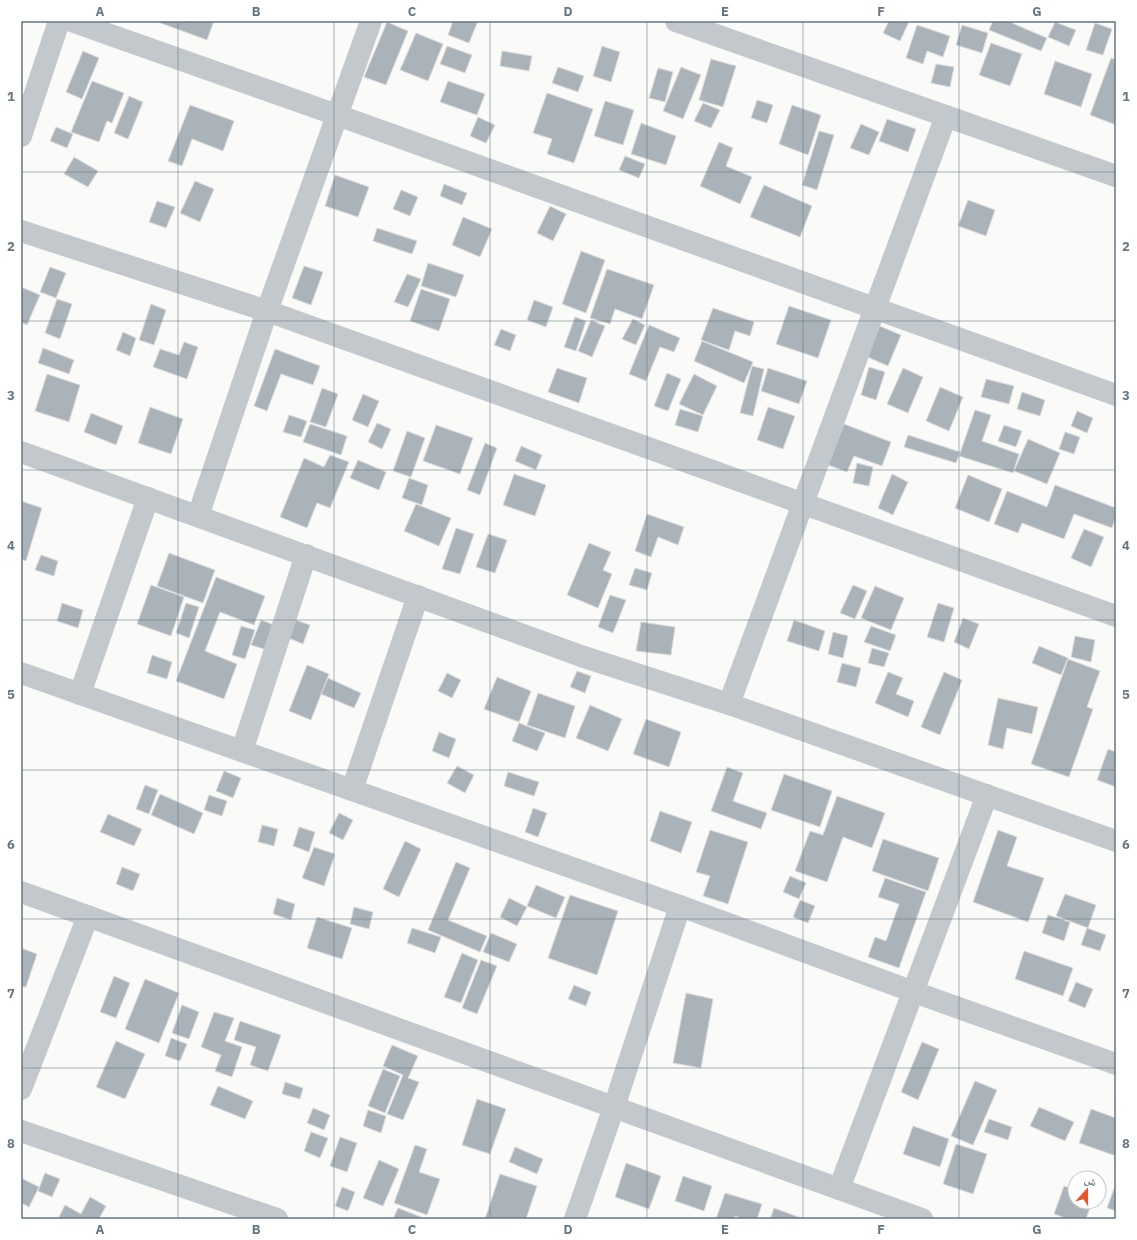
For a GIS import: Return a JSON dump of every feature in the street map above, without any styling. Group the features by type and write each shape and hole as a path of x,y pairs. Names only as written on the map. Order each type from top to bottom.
{"street":[{"path":"21,136 59,21"},
{"path":"71,21 1116,395"},
{"path":"198,516 267,311 371,21"},
{"path":"676,21 1116,176"},
{"path":"729,704 946,116"},
{"path":"21,231 267,311 1116,616"},
{"path":"21,452 581,656 729,704 1116,841"},
{"path":"80,694 148,498"},
{"path":"242,751 306,556"},
{"path":"352,790 418,596"},
{"path":"21,673 680,906 1116,1064"},
{"path":"839,1189 987,795"},
{"path":"21,892 922,1219"},
{"path":"575,1219 614,1107 680,906"},
{"path":"21,1089 88,916"},
{"path":"21,1131 277,1219"}],"building":[{"path":"155,21 214,21 207,40"},
{"path":"453,21 478,21 469,43 448,35"},
{"path":"889,21 909,22 900,41 883,33"},
{"path":"993,21 1013,21 1012,23 1047,38 1041,51 989,30"},
{"path":"387,22 408,31 386,85 364,77"},
{"path":"1055,22 1076,30 1069,46 1048,37"},
{"path":"1095,23 1112,29 1103,55 1086,50"},
{"path":"917,25 950,36 943,57 927,51 923,64 906,58"},
{"path":"962,25 988,33 982,53 956,45"},
{"path":"416,33 443,44 428,81 400,70"},
{"path":"991,43 1022,54 1010,86 979,75"},
{"path":"447,46 472,55 465,73 440,64"},
{"path":"602,46 620,52 611,82 593,76"},
{"path":"83,51 99,58 82,99 66,92"},
{"path":"502,51 532,56 529,71 500,66"},
{"path":"1111,58 1116,60 1116,125 1090,115"},
{"path":"711,59 736,66 723,107 699,100"},
{"path":"1055,61 1092,74 1081,107 1044,94"},
{"path":"936,64 954,67 950,87 931,83"},
{"path":"558,67 584,76 578,92 552,83"},
{"path":"681,67 701,75 683,119 663,111"},
{"path":"658,68 673,72 665,102 649,98"},
{"path":"92,81 124,93 112,123 107,121 99,142 71,132"},
{"path":"448,81 485,94 477,115 440,102"},
{"path":"547,93 593,109 574,163 547,154 552,139 533,133"},
{"path":"129,96 143,102 128,139 114,133"},
{"path":"757,100 773,105 767,123 751,118"},
{"path":"605,101 634,110 623,145 594,136"},
{"path":"703,103 720,110 711,128 694,121"},
{"path":"190,105 234,121 223,151 192,139 182,166 168,161"},
{"path":"792,105 821,115 808,155 779,144"},
{"path":"478,117 495,125 486,143 470,136"},
{"path":"887,119 916,129 908,152 879,141"},
{"path":"641,123 676,136 666,165 631,154"},
{"path":"861,124 879,132 869,155 850,148"},
{"path":"56,127 73,134 67,148 50,141"},
{"path":"819,131 834,135 817,190 802,185"},
{"path":"719,142 733,148 726,166 752,177 740,204 700,186"},
{"path":"625,156 645,164 639,178 619,170"},
{"path":"74,157 98,171 88,187 64,174"},
{"path":"335,175 369,187 358,217 325,206"},
{"path":"195,181 214,189 200,222 180,213"},
{"path":"444,184 467,193 462,205 440,196"},
{"path":"764,185 812,206 800,237 750,217"},
{"path":"401,190 418,197 410,216 393,209"},
{"path":"968,200 995,210 986,236 958,226"},
{"path":"157,201 175,207 166,228 149,222"},
{"path":"550,206 566,214 553,241 537,233"},
{"path":"463,217 492,229 480,257 452,245"},
{"path":"377,228 417,241 412,254 373,241"},
{"path":"581,251 605,260 586,313 562,304"},
{"path":"428,263 464,275 456,297 421,286"},
{"path":"304,266 323,272 311,305 292,298"},
{"path":"50,267 66,273 56,298 40,292"},
{"path":"607,269 654,285 642,319 615,309 610,324 590,318"},
{"path":"407,274 421,279 408,307 394,302"},
{"path":"21,287 40,295 27,325 21,322"},
{"path":"421,289 450,299 439,331 410,321"},
{"path":"57,299 72,304 60,339 45,333"},
{"path":"534,300 553,307 546,327 527,320"},
{"path":"151,304 166,310 154,345 139,340"},
{"path":"789,306 831,320 818,358 776,344"},
{"path":"713,308 754,322 750,336 735,331 729,350 701,340"},
{"path":"575,317 586,321 576,351 564,347"},
{"path":"633,319 645,325 636,345 622,339"},
{"path":"591,320 605,326 592,357 578,351"},
{"path":"875,324 901,335 888,366 863,355"},
{"path":"649,325 680,338 674,352 660,347 646,381 629,374"},
{"path":"501,329 516,335 510,351 494,345"},
{"path":"123,332 136,338 130,356 116,350"},
{"path":"702,341 753,362 744,383 694,361"},
{"path":"184,342 198,347 187,379 153,367 160,349 179,355"},
{"path":"43,348 74,360 69,374 38,363"},
{"path":"275,349 320,366 313,385 281,374 267,411 254,406"},
{"path":"752,366 764,369 753,416 740,413"},
{"path":"869,367 885,372 876,400 861,395"},
{"path":"557,368 587,378 579,403 548,392"},
{"path":"768,368 807,381 799,404 761,391"},
{"path":"903,368 923,377 908,413 887,404"},
{"path":"667,373 681,379 668,411 654,406"},
{"path":"47,374 80,385 69,422 35,411"},
{"path":"694,374 717,386 703,415 679,404"},
{"path":"986,379 1014,386 1009,404 981,397"},
{"path":"940,387 963,397 949,431 926,421"},
{"path":"322,388 338,394 326,427 310,422"},
{"path":"1022,392 1045,400 1040,416 1017,409"},
{"path":"363,394 379,401 368,427 352,420"},
{"path":"150,407 183,419 171,454 138,443"},
{"path":"768,407 795,416 783,449 757,440"},
{"path":"680,409 703,416 698,432 675,425"},
{"path":"975,410 991,415 982,441 1019,454 1013,473 959,456"},
{"path":"1077,411 1093,418 1087,433 1071,426"},
{"path":"91,413 123,426 116,445 84,432"},
{"path":"289,415 307,421 301,437 283,432"},
{"path":"377,423 391,429 382,449 368,442"},
{"path":"310,424 347,436 341,455 303,442"},
{"path":"844,424 891,442 882,466 854,456 847,472 828,465"},
{"path":"436,425 473,438 460,474 423,461"},
{"path":"1004,425 1022,431 1016,447 998,441"},
{"path":"407,431 425,438 411,477 393,471"},
{"path":"1065,432 1080,437 1074,454 1059,449"},
{"path":"908,435 960,452 956,463 904,447"},
{"path":"1028,439 1060,453 1047,484 1014,471"},
{"path":"485,443 497,448 480,495 467,490"},
{"path":"521,446 542,455 536,470 515,461"},
{"path":"330,455 349,462 330,508 317,503 307,528 280,517 304,458 324,467"},
{"path":"358,460 386,472 379,490 350,478"},
{"path":"857,463 873,467 869,486 853,483"},
{"path":"514,474 546,485 535,516 503,505"},
{"path":"892,474 908,482 893,515 878,508"},
{"path":"968,475 1002,489 989,522 955,508"},
{"path":"409,478 428,485 422,505 402,498"},
{"path":"1055,485 1116,508 1116,517 1112,528 1074,514 1064,539 1022,523 1018,533 994,524 1007,491 1047,507"},
{"path":"21,501 42,508 26,561 21,559"},
{"path":"416,504 451,518 439,546 404,531"},
{"path":"647,514 684,527 678,545 658,537 651,557 635,551"},
{"path":"456,528 474,534 460,574 442,569"},
{"path":"1084,529 1104,537 1091,567 1071,558"},
{"path":"488,534 507,540 495,573 476,567"},
{"path":"589,543 611,552 603,570 612,574 598,608 567,595"},
{"path":"169,553 215,570 203,603 157,586"},
{"path":"41,555 58,561 54,576 35,570"},
{"path":"635,568 652,573 647,590 629,585"},
{"path":"216,577 265,596 254,625 220,612 205,651 237,664 224,699 176,681"},
{"path":"151,585 184,597 171,636 137,624"},
{"path":"853,585 867,591 855,619 840,613"},
{"path":"875,586 904,598 891,630 861,618"},
{"path":"610,595 626,600 613,633 598,627"},
{"path":"62,603 83,610 78,628 57,621"},
{"path":"186,603 199,607 189,638 176,633"},
{"path":"938,603 954,608 944,642 927,637"},
{"path":"963,618 979,624 969,649 954,642"},
{"path":"293,619 310,625 303,644 286,637"},
{"path":"261,620 279,627 270,651 251,645"},
{"path":"794,620 825,631 819,651 787,641"},
{"path":"641,622 675,627 671,655 636,651"},
{"path":"241,626 255,630 245,659 232,655"},
{"path":"871,626 896,635 890,651 864,642"},
{"path":"833,632 848,636 843,658 828,654"},
{"path":"1075,636 1095,640 1091,662 1071,657"},
{"path":"1039,646 1068,658 1061,675 1032,663"},
{"path":"872,648 889,653 884,667 868,663"},
{"path":"152,655 172,662 167,679 147,673"},
{"path":"1068,659 1100,671 1087,707 1093,709 1069,777 1031,764"},
{"path":"842,663 861,668 856,687 837,682"},
{"path":"307,665 329,674 311,720 289,711"},
{"path":"577,671 591,676 585,693 570,687"},
{"path":"888,672 903,678 896,694 914,701 908,717 875,703"},
{"path":"944,672 962,680 940,735 921,727"},
{"path":"447,673 461,680 452,698 438,691"},
{"path":"497,677 531,691 519,722 484,709"},
{"path":"328,678 361,693 354,708 321,694"},
{"path":"538,693 575,706 565,738 527,725"},
{"path":"998,698 1038,707 1032,734 1007,728 1003,749 988,745"},
{"path":"590,705 622,719 608,751 576,738"},
{"path":"646,719 681,732 669,767 633,754"},
{"path":"519,723 545,733 537,751 512,741"},
{"path":"439,732 456,739 449,758 432,751"},
{"path":"1108,749 1116,752 1116,787 1097,780"},
{"path":"457,766 474,775 465,793 447,783"},
{"path":"727,767 743,773 733,801 767,813 761,829 711,811"},
{"path":"224,771 241,778 233,798 216,791"},
{"path":"508,772 539,782 534,796 504,786"},
{"path":"784,774 832,791 820,827 771,810"},
{"path":"145,785 158,790 149,814 136,809"},
{"path":"160,794 203,813 194,834 151,815"},
{"path":"209,795 227,801 222,816 204,810"},
{"path":"837,796 885,813 872,848 843,837 827,882 795,871 810,831 823,835"},
{"path":"533,808 547,813 538,837 525,832"},
{"path":"660,811 692,822 681,853 650,841"},
{"path":"339,813 353,820 343,840 329,833"},
{"path":"108,814 142,829 134,846 100,832"},
{"path":"262,825 278,829 274,846 258,842"},
{"path":"299,827 315,832 309,852 293,846"},
{"path":"710,830 748,842 728,904 703,896 710,876 696,872"},
{"path":"998,830 1017,837 1007,866 1044,878 1028,922 973,902"},
{"path":"883,839 939,858 928,891 872,871"},
{"path":"405,841 421,849 399,897 383,889"},
{"path":"314,847 335,854 324,886 302,878"},
{"path":"456,862 470,868 448,920 487,936 480,952 428,930"},
{"path":"122,867 140,874 133,891 116,884"},
{"path":"790,876 806,883 799,899 783,892"},
{"path":"885,878 926,892 899,968 868,957 875,937 886,941 899,904 878,897"},
{"path":"536,885 565,897 556,918 527,906"},
{"path":"1065,894 1096,905 1088,928 1056,916"},
{"path":"570,895 618,911 597,975 548,958"},
{"path":"277,898 295,904 291,920 273,914"},
{"path":"509,898 527,907 517,926 500,917"},
{"path":"800,900 815,906 808,923 793,917"},
{"path":"354,907 373,912 369,929 350,924"},
{"path":"1048,915 1070,922 1064,941 1042,933"},
{"path":"317,917 352,928 342,959 307,948"},
{"path":"412,928 441,937 435,953 407,943"},
{"path":"1087,928 1106,935 1100,951 1081,945"},
{"path":"491,933 517,944 509,962 483,952"},
{"path":"21,948 37,954 26,987 21,986"},
{"path":"1024,951 1073,968 1063,996 1015,979"},
{"path":"462,953 478,960 461,1003 444,997"},
{"path":"481,960 497,966 477,1014 462,1008"},
{"path":"114,976 130,983 116,1018 100,1012"},
{"path":"145,979 179,993 159,1043 125,1029"},
{"path":"1076,982 1093,989 1085,1008 1068,1001"},
{"path":"574,985 591,992 586,1006 568,999"},
{"path":"686,993 713,999 701,1068 673,1063"},
{"path":"182,1005 199,1012 189,1039 172,1033"},
{"path":"214,1012 234,1018 225,1041 242,1047 232,1077 215,1071 221,1055 201,1047"},
{"path":"240,1021 281,1035 268,1071 250,1065 256,1047 234,1040"},
{"path":"171,1038 187,1044 180,1061 165,1056"},
{"path":"116,1041 145,1054 125,1099 96,1087"},
{"path":"922,1042 939,1049 918,1100 901,1092"},
{"path":"392,1045 418,1056 408,1078 419,1082 403,1120 387,1114 403,1075 383,1066"},
{"path":"383,1069 400,1076 385,1113 368,1106"},
{"path":"975,1081 997,1090 973,1145 951,1136"},
{"path":"285,1082 303,1088 300,1099 282,1094"},
{"path":"218,1086 253,1101 245,1119 210,1105"},
{"path":"477,1099 506,1109 490,1154 462,1145"},
{"path":"1039,1107 1074,1122 1065,1141 1030,1126"},
{"path":"313,1108 330,1115 324,1130 307,1123"},
{"path":"1091,1109 1116,1118 1116,1156 1079,1143"},
{"path":"368,1110 386,1116 381,1133 363,1126"},
{"path":"989,1119 1012,1127 1008,1140 984,1132"},
{"path":"913,1126 949,1139 940,1167 903,1154"},
{"path":"311,1132 328,1138 320,1158 304,1151"},
{"path":"340,1137 357,1143 347,1172 330,1166"},
{"path":"956,1144 987,1154 973,1194 943,1184"},
{"path":"415,1145 427,1149 419,1172 440,1179 427,1215 394,1203"},
{"path":"515,1147 543,1159 537,1174 509,1162"},
{"path":"379,1160 399,1169 383,1206 363,1198"},
{"path":"626,1163 661,1176 649,1209 615,1197"},
{"path":"45,1173 60,1179 52,1197 38,1191"},
{"path":"500,1174 537,1186 526,1219 485,1219"},
{"path":"683,1176 712,1186 704,1211 675,1201"},
{"path":"21,1178 39,1187 29,1207 21,1203"},
{"path":"1116,1183 1116,1211 1107,1208"},
{"path":"1064,1186 1067,1187 1067,1210 1089,1210 1086,1219 1068,1219 1054,1214"},
{"path":"342,1187 355,1192 348,1211 335,1206"},
{"path":"725,1193 762,1204 757,1219 744,1219 735,1216 734,1219 716,1219"},
{"path":"90,1197 106,1206 99,1219 63,1219 59,1217 65,1205 81,1214"},
{"path":"398,1208 421,1217 420,1219 393,1219"},
{"path":"774,1208 804,1219 770,1219"}]}
